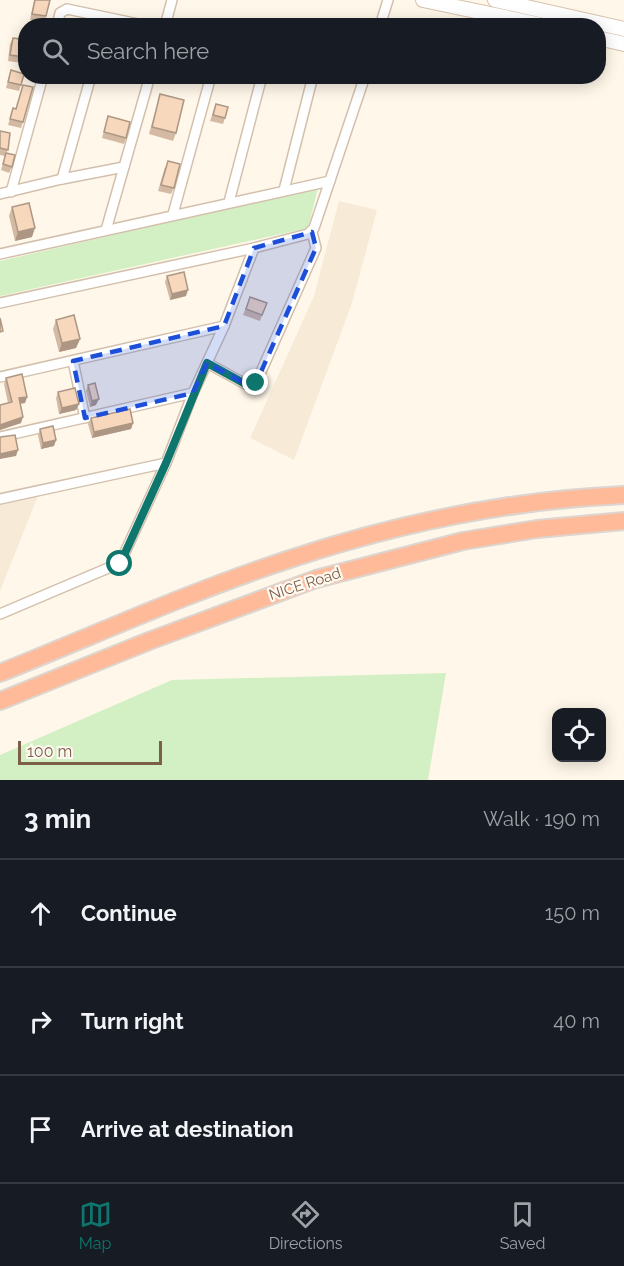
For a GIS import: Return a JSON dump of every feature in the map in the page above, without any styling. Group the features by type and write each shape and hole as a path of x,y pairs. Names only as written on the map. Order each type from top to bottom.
{"highway":[{"name":"NICE Road","path":"0,673 224,583 286,560 343,543 474,512 533,503 624,495"},
{"name":"NICE Road","path":"0,701 201,621 316,579 463,541 624,521"}],"main road":[{"path":"423,0 509,18"},
{"path":"495,0 575,18"},
{"path":"606,25 624,29"},
{"path":"606,40 624,44"}],"street":[{"path":"167,18 172,0"},
{"path":"382,18 388,0"},
{"path":"59,18 62,10 67,9 96,18"},
{"path":"11,192 41,84"},
{"path":"62,179 89,84"},
{"path":"106,230 148,84"},
{"path":"173,214 208,84"},
{"path":"229,202 260,84"},
{"path":"285,190 312,84"},
{"path":"207,363 249,386 256,383 316,248 312,232 362,84"},
{"path":"0,194 124,167"},
{"path":"0,254 330,181"},
{"path":"0,303 254,248 312,232"},
{"path":"0,614 120,564 166,463 254,248"},
{"path":"0,378 224,326"},
{"path":"73,361 85,418"},
{"path":"0,437 194,393"},
{"path":"0,499 166,463"}],"highlighted area":[{"path":"312,232 316,248 256,383 249,386 207,363 193,393 85,418 73,361 224,326 254,248"}],"shaded area":[{"path":"339,201 377,210 352,303 294,460 250,438 314,296"},
{"path":"39,493 0,591 0,501"}],"green space":[{"path":"318,188 308,228 0,296 0,261"},
{"path":"446,673 428,780 0,780 0,755 172,680"}],"building":[{"path":"35,0 50,0 46,16 32,14"},
{"path":"13,38 18,39 18,56 10,55"},
{"path":"11,70 18,72 18,84 21,85 8,82"},
{"path":"23,85 33,87 23,122 10,119 13,108 16,109"},
{"path":"160,94 184,100 176,133 152,127"},
{"path":"216,104 228,107 225,118 213,115"},
{"path":"108,116 130,122 126,138 104,132"},
{"path":"0,131 10,133 8,150 0,148"},
{"path":"6,153 15,155 12,167 3,164"},
{"path":"168,161 180,164 174,188 161,185"},
{"path":"29,203 35,228 18,232 12,207"},
{"path":"184,272 188,290 172,294 167,276"},
{"path":"250,297 267,303 262,315 246,309"},
{"path":"74,315 80,339 62,343 56,320"},
{"path":"22,374 27,397 19,398 23,417 0,425 0,405 12,402 6,378"},
{"path":"95,383 99,399 92,401 88,385"},
{"path":"75,388 79,404 62,408 58,392"},
{"path":"130,409 133,423 94,432 91,418"},
{"path":"53,426 56,440 43,443 40,429"},
{"path":"15,435 18,450 0,454 0,437"}],"route":[{"path":"120,564 166,463 207,363 249,386 256,383"}]}
